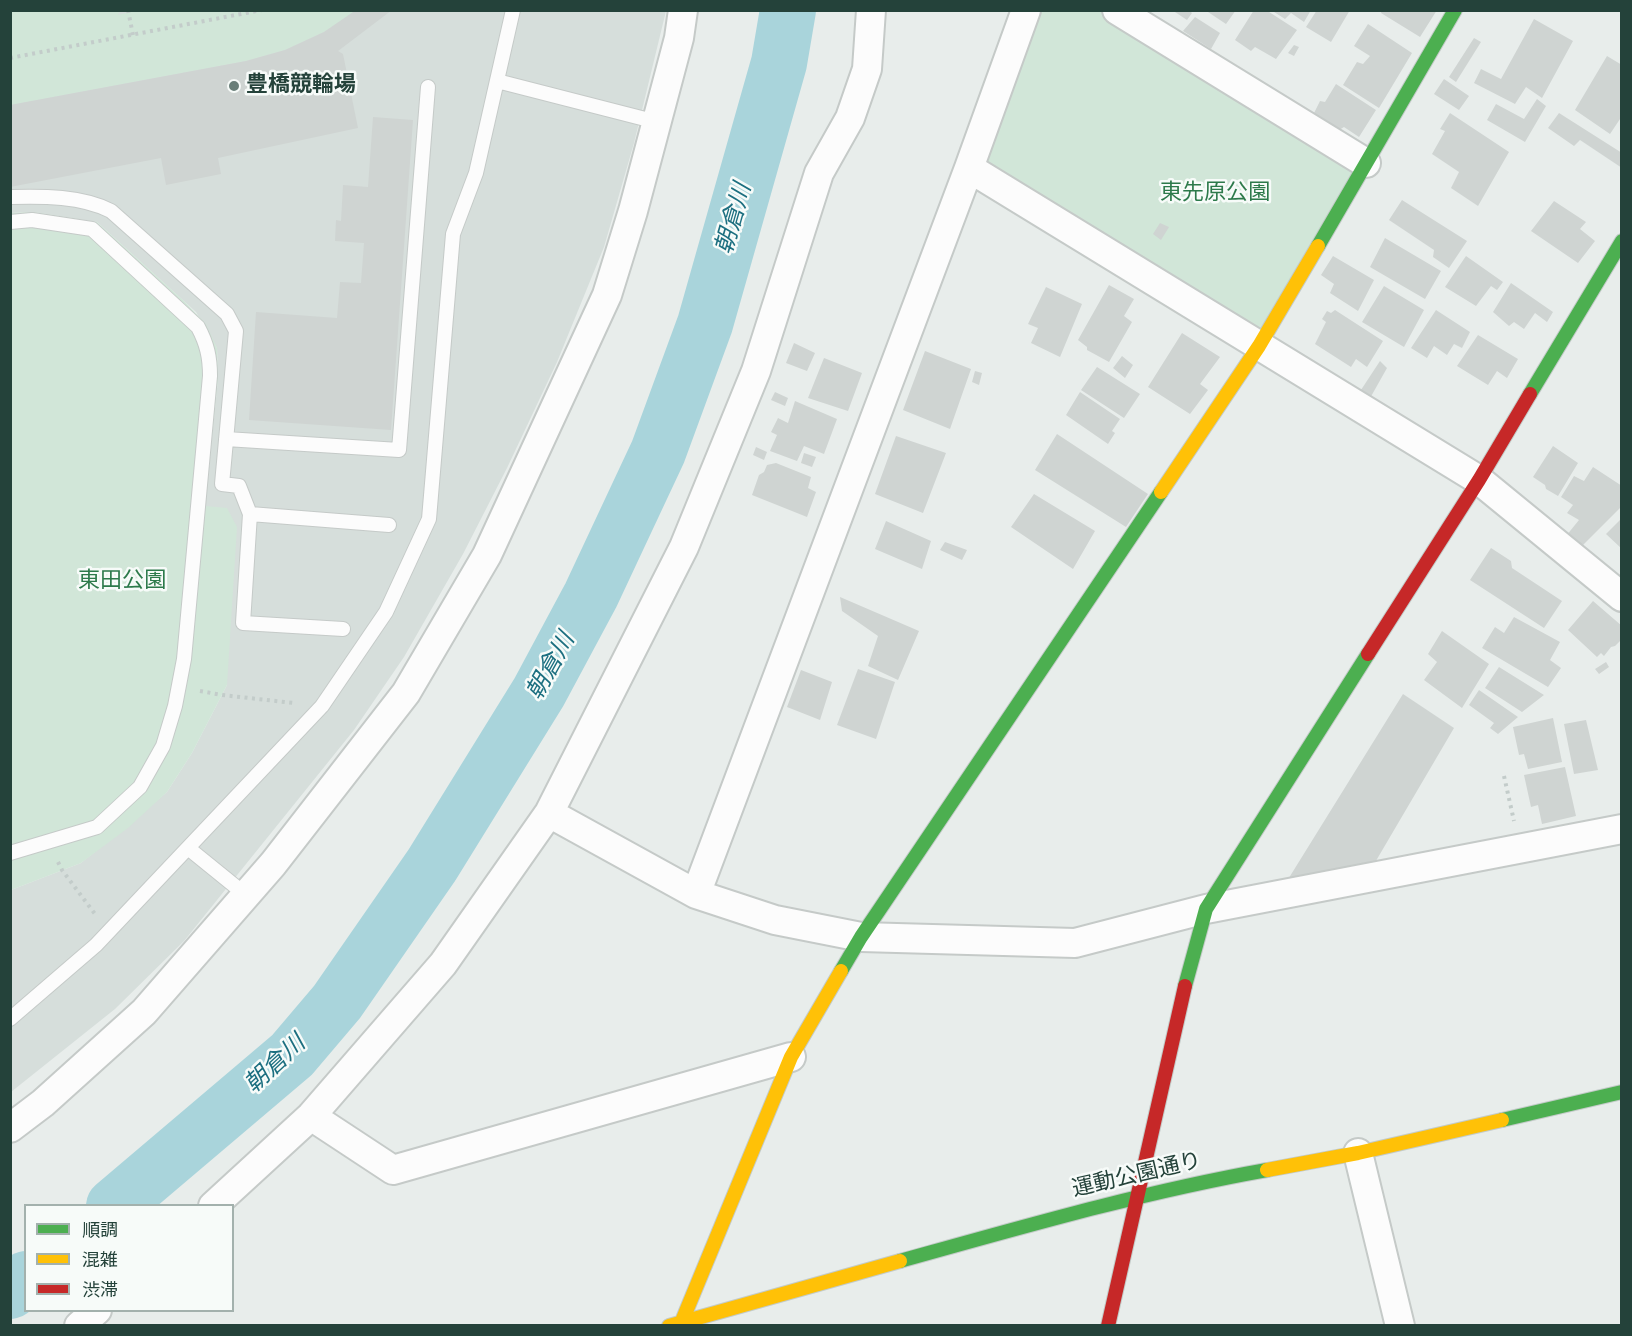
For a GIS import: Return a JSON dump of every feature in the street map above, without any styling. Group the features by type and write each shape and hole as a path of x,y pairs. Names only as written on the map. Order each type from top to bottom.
{"street":[{"path":"10,1128 43,1103 144,1012 273,864 406,693 487,555 607,295 633,211 679,38 684,10"},
{"path":"215,1204 311,1116 443,964 549,813 684,547 756,371 819,173 850,118 867,69 871,10"},
{"path":"696,894 969,168 1026,10"},
{"path":"1117,10 1366,163"},
{"path":"676,1325 791,1057 861,937 1259,346 1455,10"},
{"path":"969,168 1479,480 1622,597"},
{"path":"1108,1326 1182,999 1206,909 1479,480 1622,241"},
{"path":"549,813 696,894 775,920 861,937 1075,943 1206,909 1622,829"},
{"path":"311,1116 393,1170 791,1057"},
{"name":"運動公園通り","path":"676,1325 1072,1213 1189,1184 1358,1153 1622,1092"},
{"path":"1358,1153 1400,1326"},
{"path":"80,1326 95,1312"}],"lane":[{"path":"10,1019 96,945 322,706 386,612 429,519 453,234 476,173 513,10"},
{"path":"497,81 657,122"},
{"path":"226,439 399,450 428,87"},
{"path":"10,197 41,196 100,205 111,211 227,314 236,331 222,484 239,486 250,514 243,623 344,629"},
{"path":"10,222 32,220 92,229 198,327 206,342 210,376 184,659 176,706 163,746 140,788 97,827 10,853"},
{"path":"250,514 389,525"},
{"path":"188,848 246,895"}],"path":[{"path":"128,10 133,35"},
{"path":"10,58 233,13 262,10"},
{"path":"222,695 322,706"},
{"path":"1504,776 1520,848"},
{"path":"62,870 108,932"}],"shaded area":[{"path":"11,11 666,11 634,143 604,247 557,362 507,468 463,554 404,657 354,730 184,941 115,1009 11,1092 11,890 81,863 167,792 192,753 227,685 205,507 218,379 217,348 196,312 97,222 34,212 11,213"}],"green space":[{"path":"139,10 356,11 324,32 285,50 246,61 11,105 11,11 120,11 118,15"},
{"name":"東先原公園","path":"1026,10 1117,11 1366,163 1259,346 969,168"},
{"name":"東田公園","path":"34,212 97,222 206,324 217,348 218,379 205,506 227,508 237,527 227,685 192,753 167,792 128,828 81,863 11,890 10,213"}],"building":[{"name":"豊橋競輪場","path":"356,10 392,10 338,51 343,54 358,128 218,158 221,174 166,185 161,158 10,187 10,105 246,61 285,50 324,32"},
{"path":"1176,10 1189,10 1192,13 1187,20 1175,12"},
{"path":"1205,10 1236,10 1226,24"},
{"path":"1254,10 1266,10 1297,30 1276,59 1255,47 1251,51 1235,40"},
{"path":"1271,10 1311,10 1304,22 1291,13 1285,19"},
{"path":"1317,10 1350,10 1331,42 1306,27"},
{"path":"1382,10 1437,10 1420,37 1381,13"},
{"path":"1195,17 1220,33 1211,49 1183,31"},
{"path":"1534,19 1573,41 1542,98 1526,87 1515,104 1474,83 1481,69 1501,79"},
{"path":"1368,24 1412,53 1379,108 1343,85 1357,62 1363,64 1370,56 1354,46"},
{"path":"1474,38 1481,42 1456,82 1449,77"},
{"path":"1294,45 1299,47 1294,56 1288,53"},
{"path":"1607,56 1622,65 1622,116 1610,134 1575,110"},
{"path":"1444,79 1469,96 1459,110 1434,94"},
{"path":"1336,84 1376,110 1359,137 1344,127 1339,130 1314,113 1320,101 1325,102"},
{"path":"1537,99 1546,106 1525,142 1487,120 1496,104 1524,119"},
{"path":"1450,113 1509,152 1478,206 1451,188 1459,172 1432,154 1445,131 1440,129"},
{"path":"1559,113 1622,153 1622,168 1580,140 1574,146 1548,128"},
{"path":"373,117 413,120 391,430 249,420 256,312 337,318 340,282 361,283 364,243 335,241 336,220 341,221 343,185 368,187"},
{"path":"1402,200 1467,241 1449,268 1433,257 1434,250 1389,220"},
{"path":"1554,201 1586,222 1580,229 1595,241 1578,263 1531,231"},
{"path":"1160,223 1169,227 1161,240 1153,234"},
{"path":"1385,238 1441,271 1425,299 1370,267"},
{"path":"1333,256 1374,280 1358,311 1330,293 1334,284 1321,275"},
{"path":"1466,256 1503,282 1497,290 1491,286 1476,306 1445,287"},
{"path":"1511,283 1553,312 1547,322 1535,313 1524,329 1514,322 1509,326 1493,312"},
{"path":"1109,285 1134,299 1124,316 1132,322 1109,362 1087,350 1087,347 1078,340"},
{"path":"1384,286 1424,310 1404,347 1362,322"},
{"path":"1046,287 1082,304 1060,357 1031,343 1038,328 1028,324"},
{"path":"1335,310 1383,341 1367,367 1356,359 1351,367 1315,344 1326,322 1322,319 1327,311 1331,313"},
{"path":"1436,310 1470,332 1462,348 1454,344 1447,355 1434,346 1427,358 1411,348"},
{"path":"1182,333 1220,357 1200,384 1208,390 1190,414 1148,387"},
{"path":"1478,335 1518,359 1507,378 1497,371 1488,385 1457,366"},
{"path":"794,343 815,353 807,371 786,363"},
{"path":"925,351 971,369 950,429 903,410"},
{"path":"1122,356 1133,365 1125,378 1113,368"},
{"path":"824,358 862,373 848,411 808,398"},
{"path":"1380,361 1387,368 1369,400 1359,393"},
{"path":"1097,367 1140,394 1124,418 1081,390"},
{"path":"975,371 982,373 979,385 972,382"},
{"path":"775,392 788,398 785,406 771,400"},
{"path":"1080,392 1120,419 1112,431 1115,433 1108,444 1066,415"},
{"path":"795,401 837,419 824,454 804,446 797,461 770,451 777,435 771,432 778,418 788,423"},
{"path":"1057,434 1148,494 1126,527 1035,470"},
{"path":"896,436 946,453 923,513 875,494"},
{"path":"1553,446 1578,463 1558,496 1533,477"},
{"path":"756,447 767,452 764,460 753,455"},
{"path":"804,453 816,457 812,467 801,463"},
{"path":"776,463 811,477 808,488 816,492 807,517 752,495 759,475 764,472 767,465"},
{"path":"1593,467 1622,486 1622,506 1580,548 1566,536 1579,520 1567,513 1573,505 1561,497 1574,476 1584,481"},
{"path":"1034,494 1095,531 1073,569 1011,527"},
{"path":"1622,518 1622,549 1606,534"},
{"path":"886,521 931,541 922,569 875,549"},
{"path":"945,542 967,550 962,560 940,550"},
{"path":"1491,548 1511,561 1512,568 1562,601 1544,628 1470,580"},
{"path":"840,597 919,631 898,680 868,666 878,636 842,611"},
{"path":"1593,601 1622,626 1622,639 1604,656 1601,653 1597,657 1568,630"},
{"path":"1514,617 1560,642 1550,660 1561,668 1548,687 1482,648 1495,627 1504,633"},
{"path":"1442,631 1489,664 1462,708 1424,680 1437,662 1428,654"},
{"path":"1606,662 1609,667 1599,674 1595,669"},
{"path":"1499,667 1544,695 1522,712 1485,688"},
{"path":"858,669 895,682 876,739 837,725"},
{"path":"801,670 832,682 820,720 787,707"},
{"path":"1479,690 1518,717 1498,734 1490,728 1494,723 1469,705"},
{"path":"1403,694 1454,728 1370,871 1287,881"},
{"path":"1553,718 1562,762 1528,769 1524,754 1519,755 1513,727"},
{"path":"1586,720 1598,770 1574,774 1564,724"},
{"path":"1565,767 1576,816 1542,824 1538,805 1531,807 1524,775"}],"waterway":[{"name":"朝倉川","path":"116,1204 292,1055 337,1002 432,865 539,692 591,595 658,452 705,324 779,63 788,10"},
{"name":"朝倉川","path":"10,1291 24,1280"}],"traffic: fast":[{"path":"1318,246 1455,10"},
{"path":"1530,394 1622,241"},
{"path":"841,971 861,937 1161,492"},
{"path":"1185,986 1206,909 1368,654"},
{"path":"1502,1120 1622,1092"},
{"path":"900,1261 1129,1199 1267,1170"}],"traffic: slow":[{"path":"1161,492 1259,346 1318,246"},
{"path":"680,1326 791,1057 841,971"},
{"path":"1267,1170 1358,1153 1502,1120"},
{"path":"669,1326 900,1261"}],"traffic: jam":[{"path":"1368,654 1479,480 1530,394"},
{"path":"1108,1326 1185,986"}],"place":[{"name":"豊橋競輪場","path":"234,86"}]}
